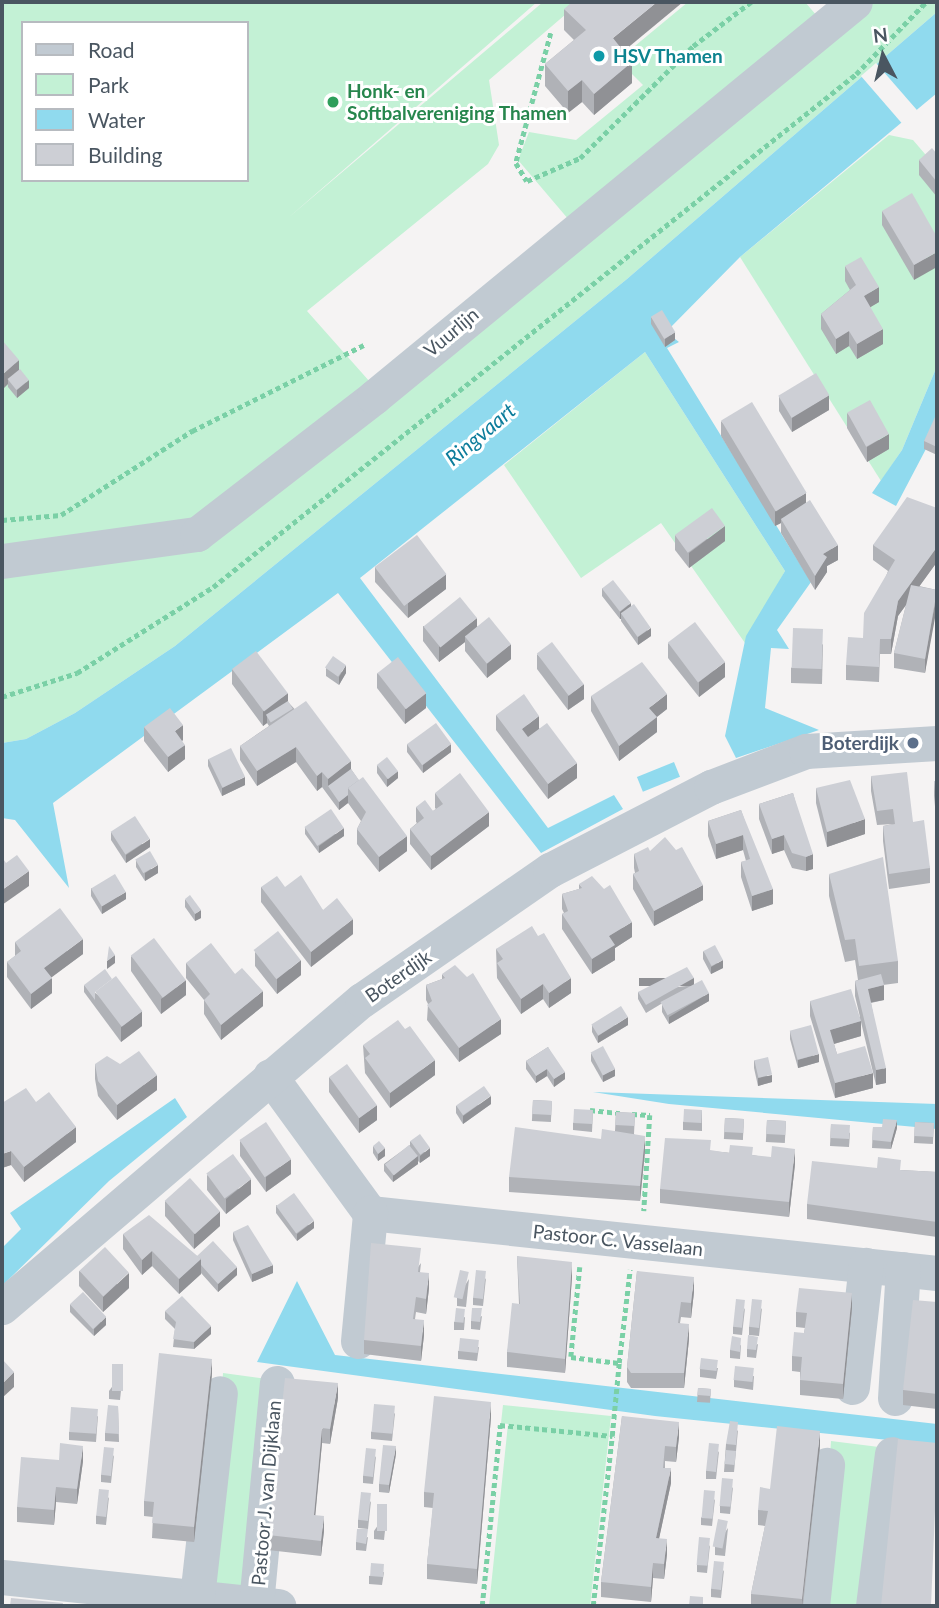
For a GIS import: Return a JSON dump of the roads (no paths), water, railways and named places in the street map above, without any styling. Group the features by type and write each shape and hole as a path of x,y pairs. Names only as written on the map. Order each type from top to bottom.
{"street":[{"name":"Vuurlijn","path":"2,561 197,534 374,397 838,7"},
{"name":"Boterdijk","path":"2,1307 362,1000 550,870 711,787 806,751 937,743"},
{"path":"270,1076 370,1213 358,1340"},
{"name":"Pastoor C. Vasselaan","path":"370,1213 937,1273"},
{"path":"852,1387 866,1265"},
{"path":"895,1398 903,1269"},
{"name":"Pastoor J. van Dijklaan","path":"2,1577 267,1605 277,1383"},
{"path":"197,1597 220,1393"},
{"path":"873,1606 892,1454"},
{"path":"813,1606 827,1465"}],"water":[{"name":"Ringvaart","path":"937,12 937,93 740,257 666,332 679,342 667,348 811,582 777,630 789,649 771,648 765,708 819,730 736,758 725,736 746,636 785,571 645,352 360,578 548,828 614,795 623,809 541,853 338,593 53,803 69,888 15,820 2,818 2,743 26,739 75,713 175,646 627,279"},
{"path":"937,366 937,428 896,506 872,493 902,450"},
{"path":"674,762 680,777 643,792 637,777"},
{"path":"593,1092 937,1104 937,1129 669,1104"},
{"path":"175,1098 187,1117 109,1181 2,1286 2,1248 21,1229 10,1213"},
{"path":"297,1281 335,1355 937,1424 937,1445 655,1416 257,1362"}],"place":[{"name":"HSV Thamen","path":"599,56"},
{"name":"Honk- en Softbalvereniging Thamen","path":"333,102"},
{"name":"Boterdijk","path":"913,743"}]}
